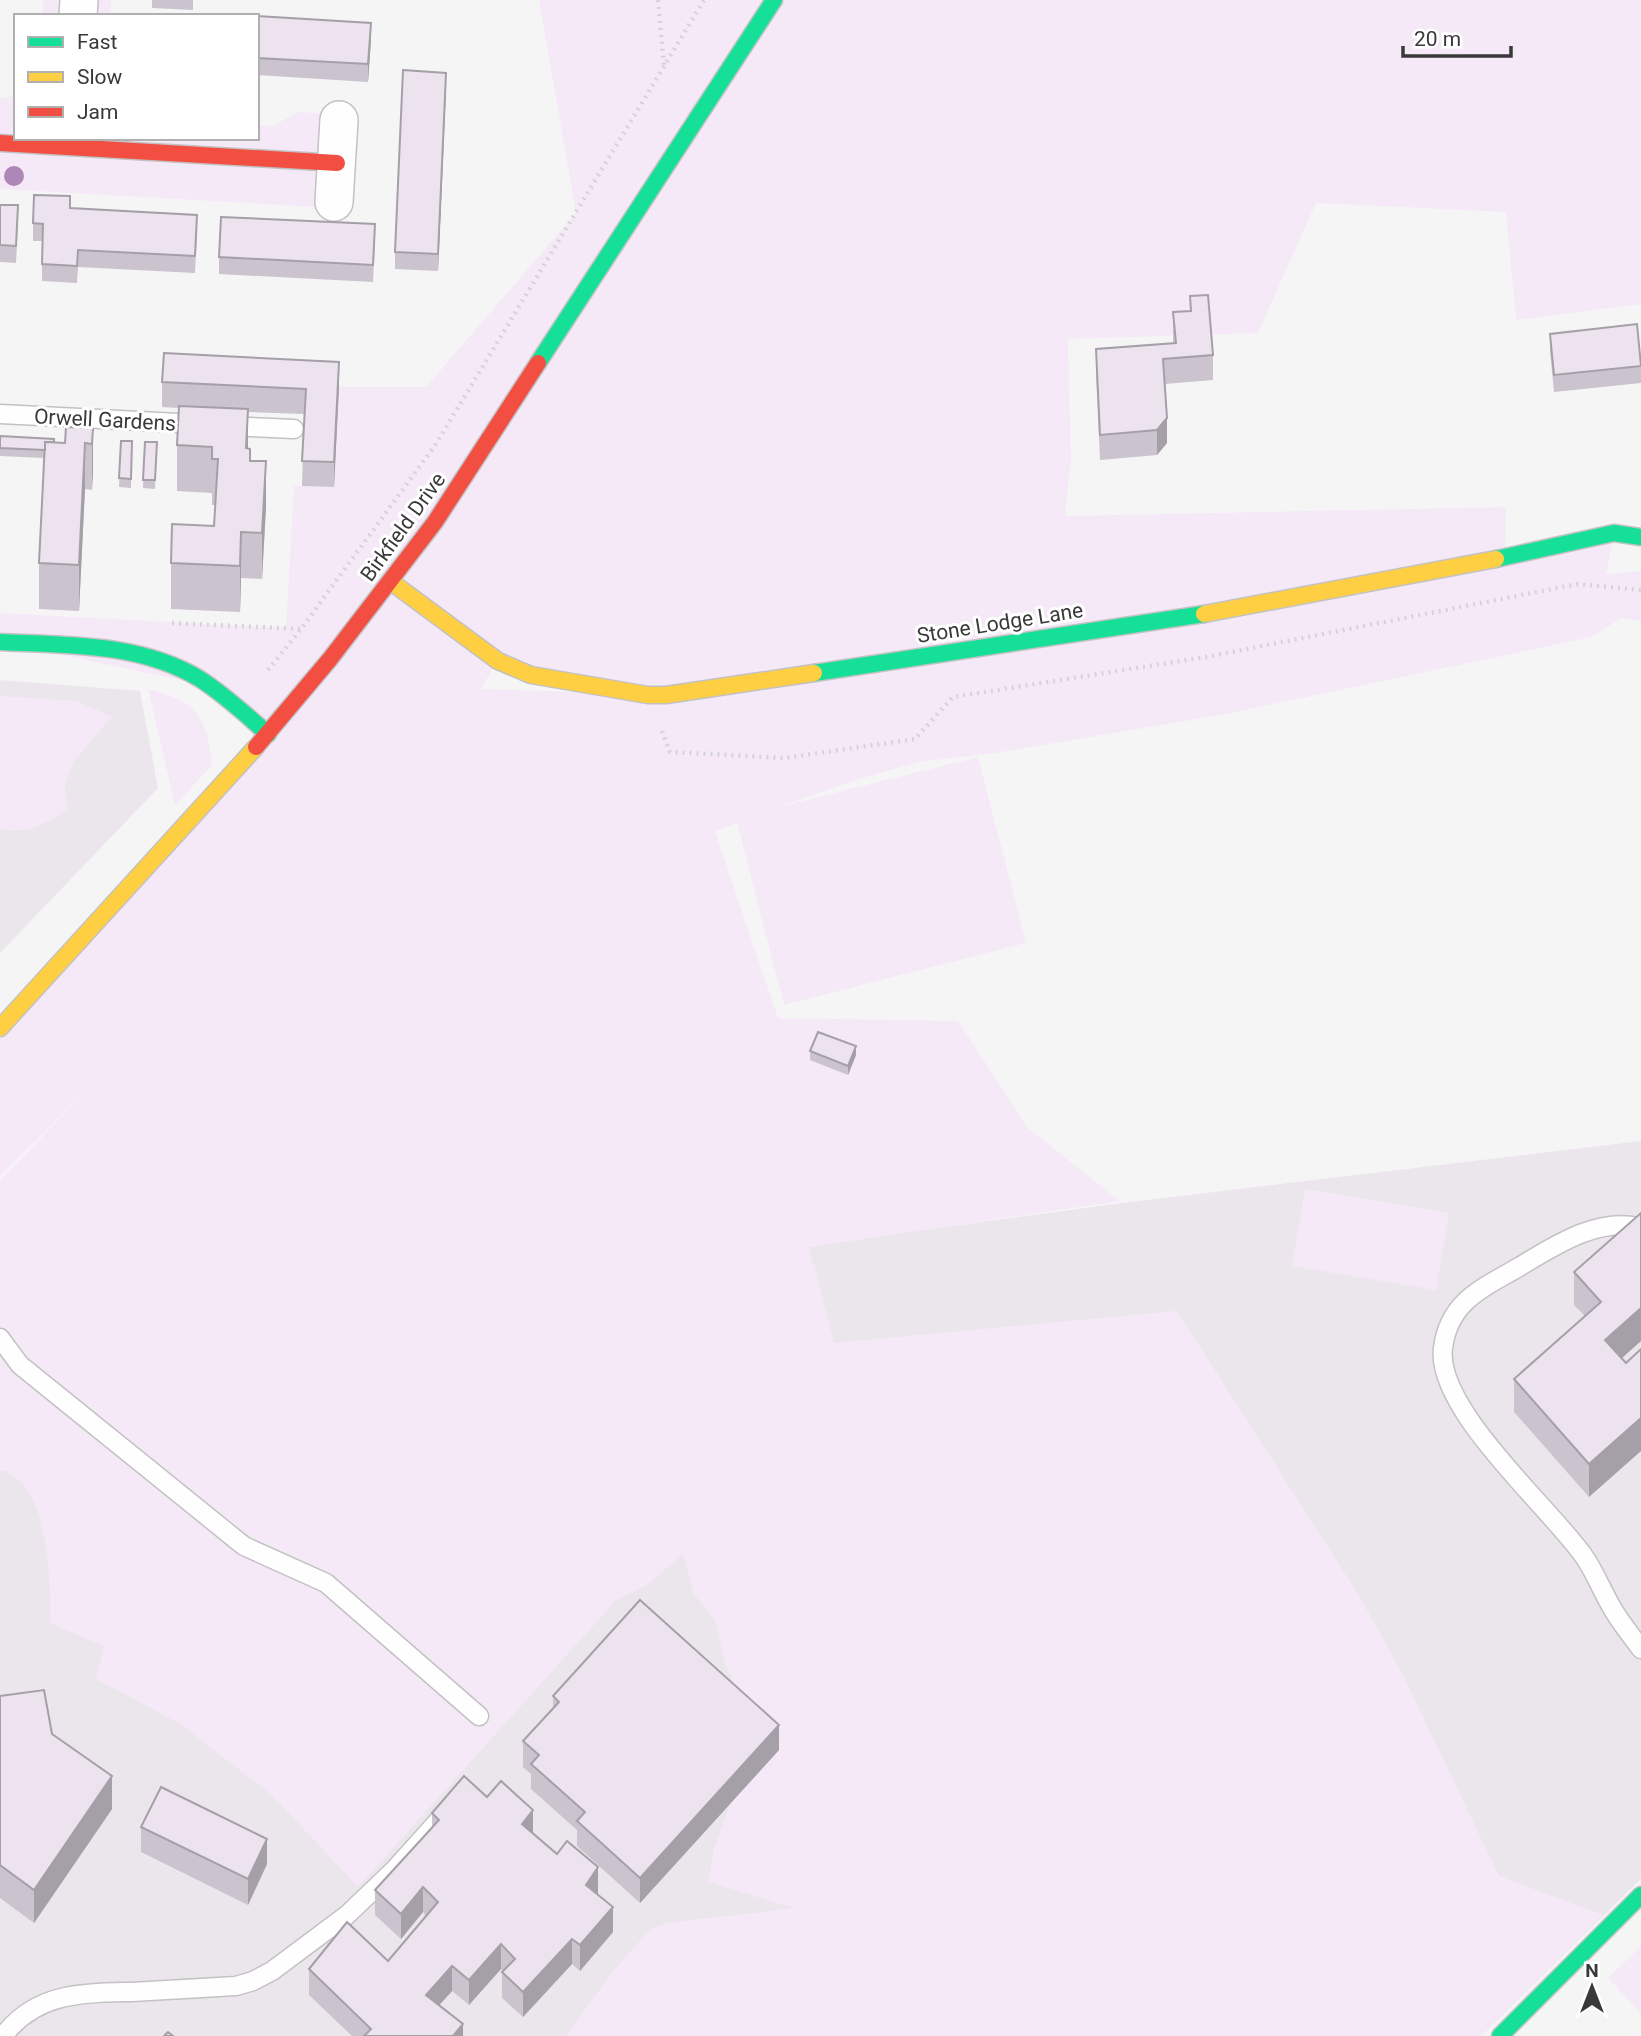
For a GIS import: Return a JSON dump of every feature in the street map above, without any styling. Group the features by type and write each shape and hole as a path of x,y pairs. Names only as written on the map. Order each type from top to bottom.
{"street":[{"name":"Birkfield Drive","path":"0,1028 268,734 435,522 774,0"},
{"path":"334,202 339,120"},
{"path":"0,143 71,143 337,163"},
{"name":"Stone Lodge Lane","path":"390,581 498,661 531,676 648,695 666,695 1160,622 1492,560 1614,533 1641,537"},
{"path":"0,642 98,648 142,654 192,674 268,734"},
{"path":"1500,2036 1641,1895"}],"lane":[{"name":"Orwell Gardens","path":"0,414 295,429"},
{"path":"1641,1228 1626,1224 1602,1226 1529,1261 1483,1288 1460,1305 1451,1319 1443,1349 1444,1366 1454,1397 1483,1438 1584,1556 1613,1609 1641,1649"},
{"path":"0,1338 20,1365 244,1546 326,1583 479,1716"},
{"path":"3,2036 31,2011 57,1998 94,1992 236,1986 253,1981 272,1971 347,1915 394,1870 458,1799"}],"path":[{"path":"657,0 664,66"},
{"path":"237,708 301,629 436,444 704,0"},
{"path":"648,695 670,752 785,758 915,739 953,697 1206,657 1578,584 1641,590"}],"shaded area":[{"path":"43,0 111,0 110,14 42,14"},
{"path":"539,0 1641,0 1641,304 1516,320 1506,212 1316,203 1258,333 1068,339 1071,459 1065,516 1506,507 1505,557 1614,533 1606,574 1641,571 1641,621 1621,618 1592,637 1221,715 995,753 919,762 859,779 782,806 978,757 1026,943 784,1005 737,823 715,831 778,1018 958,1021 1028,1128 1120,1201 809,1247 834,1343 1177,1311 1358,1594 1402,1673 1499,1876 1603,1915 1481,2036 566,2036 613,1971 651,1929 667,1923 795,1908 708,1882 714,1849 731,1802 742,1703 725,1663 716,1622 694,1594 683,1554 647,1585 616,1600 358,1887 272,1795 179,1723 96,1679 104,1646 50,1623 49,1570 38,1513 22,1484 5,1470 0,1471 0,1180 93,1084 0,1176 0,1028 268,734 210,686 0,642 0,613 286,628 294,486 334,487 339,387 426,387 576,213","holes":["497,661 639,694 481,689"]},
{"path":"14,94 14,140 259,140 259,125 272,126 299,112 356,115 352,209 0,189 0,98"},
{"path":"0,680 140,691 158,788 0,953"},
{"path":"148,689 188,705 196,713 207,734 212,765 175,805"},
{"path":"0,696 76,701 112,717 73,762 65,786 67,809 44,824 28,829 0,829"},
{"path":"1641,1141 1641,1879 1481,2036 0,2036 0,1186 782,1249 1122,1203"},
{"path":"1305,1189 1449,1213 1436,1290 1292,1266"},
{"path":"1641,1946 1641,2013 1608,1978"}],"building":[{"path":"259,16 371,23 368,64 259,58"},
{"path":"403,70 446,73 438,254 395,252"},
{"path":"34,195 70,196 70,208 197,215 195,256 78,250 77,266 42,264 43,224 33,223"},
{"path":"0,205 18,205 16,246 0,245"},
{"path":"221,217 375,224 373,265 219,257"},
{"path":"1208,295 1213,355 1163,359 1167,418 1157,430 1100,435 1096,349 1176,343 1173,312 1191,311 1190,296"},
{"path":"1637,324 1641,366 1554,375 1550,334"},
{"path":"164,353 339,362 334,462 302,461 306,389 162,382"},
{"path":"179,406 248,409 246,448 250,449 250,461 266,461 262,533 241,532 240,566 171,563 172,524 214,526 218,459 212,459 212,447 177,445"},
{"path":"66,427 93,428 92,444 85,443 79,565 39,563 45,442 65,443"},
{"path":"0,436 54,439 54,442 45,442 45,450 0,448"},
{"path":"121,441 132,441 131,479 119,478"},
{"path":"145,442 157,442 155,480 143,480"},
{"path":"818,1032 856,1046 848,1066 810,1051"},
{"path":"1641,1213 1641,1308 1605,1340 1626,1363 1641,1349 1641,1418 1589,1464 1514,1379 1601,1302 1574,1272"},
{"path":"640,1600 779,1725 640,1878 577,1821 585,1812 531,1764 539,1755 523,1741 559,1702 553,1696"},
{"path":"44,1690 52,1734 112,1776 34,1890 0,1865 0,1696"},
{"path":"464,1776 487,1797 501,1781 533,1810 522,1824 557,1854 567,1841 598,1867 586,1885 613,1907 580,1945 572,1939 523,1992 502,1972 515,1959 501,1944 469,1980 452,1966 426,1995 463,2024 453,2036 364,2036 371,2029 309,1969 347,1922 388,1961 438,1902 423,1887 401,1914 375,1890 439,1820 432,1813"},
{"path":"161,1787 267,1839 248,1879 141,1827"}],"traffic: fast":[{"path":"538,363 774,0"},
{"path":"1496,559 1614,533 1641,537"},
{"path":"814,673 1204,614"},
{"path":"0,642 103,648 153,658 200,679 227,698 268,734"},
{"path":"1500,2036 1641,1895"}],"traffic: slow":[{"path":"1204,614 1496,559"},
{"path":"390,581 498,661 531,675 648,695 666,695 814,673"},
{"path":"0,1028 256,747"}],"traffic: jam":[{"path":"0,143 337,163"},
{"path":"256,747 330,659 435,522 538,363"}]}
